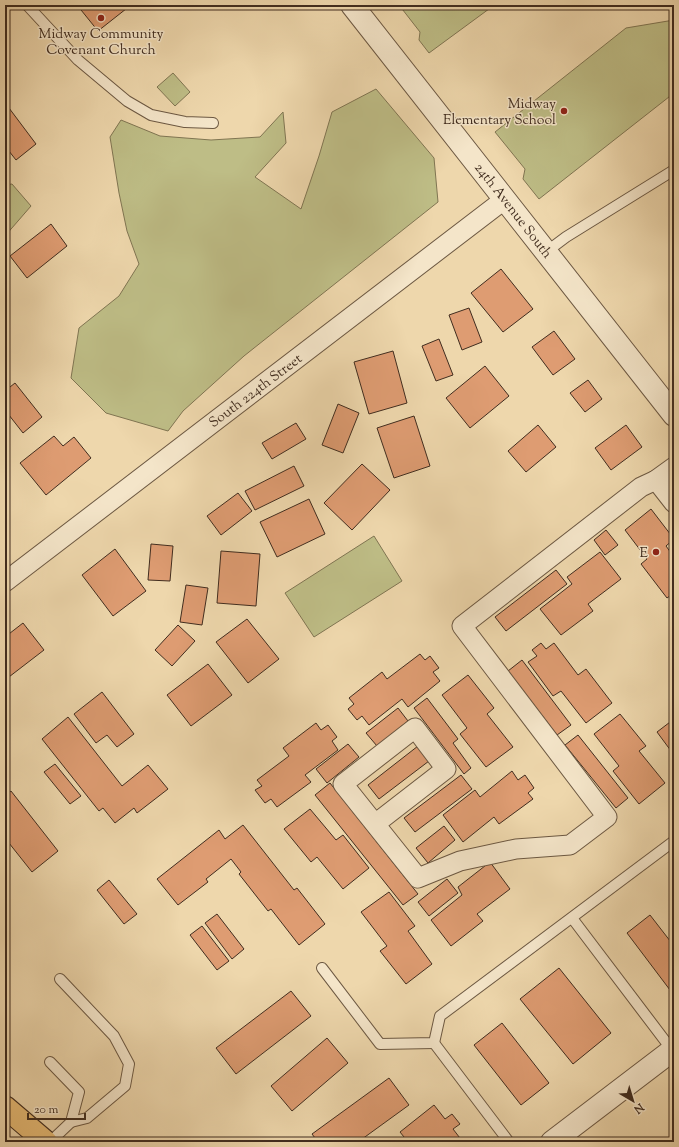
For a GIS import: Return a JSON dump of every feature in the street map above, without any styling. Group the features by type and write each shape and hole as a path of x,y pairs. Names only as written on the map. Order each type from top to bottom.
{"main road":[{"path":"5,1107 46,1142"}],"street":[{"name":"24th Avenue South","path":"352,5 674,415"},
{"name":"South 224th Street","path":"5,582 505,199"},
{"path":"375,824 446,769 415,728 344,784 375,824 418,878 467,859 516,848 570,845 607,816 462,626 642,487 656,480 674,467"},
{"path":"656,480 674,504"},
{"path":"552,1142 673,1050"}],"lane":[{"path":"27,5 78,60 126,101 151,115 185,122 213,123"},
{"path":"546,252 566,237 674,170"},
{"path":"509,1142 434,1044 440,1016 674,842"},
{"path":"572,918 673,1050"},
{"path":"322,968 380,1044 434,1044"},
{"path":"50,1142 71,1122 87,1118 125,1086 130,1064 114,1036 60,979"},
{"path":"50,1062 79,1092 71,1122"}],"shaded area":[{"path":"399,5 493,6 429,53 419,40 420,32"},
{"path":"674,20 674,93 539,199 523,179 525,169 495,132 626,28"},
{"path":"173,73 190,92 175,106 157,87"},
{"path":"376,89 434,158 438,202 244,356 183,411 168,431 106,413 71,378 79,328 119,296 139,264 127,231 110,137 121,120 160,136 211,140 260,137 283,112 286,143 255,177 301,209 332,112"},
{"path":"12,184 31,206 5,236 5,185"},
{"path":"374,536 402,581 314,637 285,593"}],"building":[{"name":"Midway Community Covenant Church","path":"77,5 131,5 98,31"},
{"path":"9,108 36,144 16,160 5,146 5,111"},
{"path":"51,224 67,246 27,278 10,256"},
{"path":"501,269 533,309 503,332 471,293"},
{"path":"469,308 482,342 462,350 449,315"},
{"path":"554,331 575,359 553,375 532,347"},
{"path":"439,339 453,375 436,381 422,346"},
{"path":"393,351 407,403 369,414 354,362"},
{"path":"485,366 509,396 470,428 446,398"},
{"path":"588,380 602,399 585,412 570,393"},
{"path":"15,383 42,417 23,433 5,410 5,391"},
{"path":"338,404 359,413 343,453 322,445"},
{"path":"414,416 430,466 394,478 377,428"},
{"path":"296,423 306,439 272,459 262,443"},
{"path":"538,425 556,447 526,472 508,451"},
{"path":"626,425 642,447 611,470 595,448"},
{"path":"54,436 63,446 74,437 91,458 46,495 20,463"},
{"path":"362,464 390,490 352,530 324,503"},
{"path":"294,466 304,486 255,510 245,491"},
{"path":"238,493 252,511 221,535 207,516"},
{"path":"309,499 325,534 277,557 260,522"},
{"name":"E","path":"651,509 674,539 666,546 674,557 674,593 667,598 641,564 647,559 625,530"},
{"path":"606,530 618,545 605,555 594,540"},
{"path":"151,544 173,546 170,581 148,580"},
{"path":"115,549 146,591 113,616 82,575"},
{"path":"221,551 260,554 256,606 217,603"},
{"path":"600,552 621,579 588,604 593,611 561,635 540,609 572,584 567,577"},
{"path":"556,570 567,584 506,631 495,617"},
{"path":"186,585 208,588 202,625 180,622"},
{"path":"247,619 279,659 248,683 216,642"},
{"path":"23,623 44,650 5,680 5,637"},
{"path":"178,625 195,641 172,666 155,650"},
{"path":"541,643 546,649 554,643 578,675 586,669 612,703 586,723 561,691 553,696 528,662 537,656 532,650"},
{"path":"420,654 425,660 430,656 439,668 433,672 440,681 408,707 402,699 369,725 362,716 357,720 348,709 354,704 349,698 382,672 387,679"},
{"path":"522,660 571,725 557,735 508,671"},
{"path":"208,664 232,695 191,726 167,695"},
{"path":"468,675 494,708 487,714 513,747 486,767 460,734 467,728 442,695"},
{"path":"102,692 134,734 117,747 107,735 96,743 74,714"},
{"path":"427,698 458,739 453,743 471,768 464,774 414,708"},
{"path":"398,708 408,721 377,746 366,733"},
{"path":"620,714 646,746 639,751 665,783 639,804 613,771 619,766 594,734"},
{"path":"68,717 122,786 148,765 168,789 137,813 134,808 115,823 103,808 99,811 42,739"},
{"path":"674,719 674,755 657,732"},
{"path":"316,723 321,730 328,725 337,737 332,741 338,750 305,775 311,782 277,807 271,799 265,803 255,790 262,786 257,780 289,756 283,748"},
{"path":"578,735 628,798 616,808 565,745"},
{"path":"348,744 359,757 327,783 316,769"},
{"path":"418,746 429,761 379,799 368,785"},
{"path":"55,764 81,796 70,804 44,772"},
{"path":"512,771 518,780 525,775 534,788 528,793 533,799 499,824 494,817 463,842 443,815 475,790 480,797"},
{"path":"461,775 472,789 415,832 404,818"},
{"path":"330,783 418,894 403,905 315,795"},
{"path":"11,791 58,851 32,872 5,838 5,796"},
{"path":"310,809 336,840 343,835 369,868 343,889 317,857 311,862 284,829"},
{"path":"243,825 294,890 297,888 325,924 299,945 271,909 268,911 239,874 241,872 231,859 206,879 208,882 178,905 157,879 219,830 225,839"},
{"path":"444,826 455,840 428,863 416,848"},
{"path":"490,862 510,889 477,914 483,921 451,946 431,920 462,895 458,887"},
{"path":"447,879 458,893 429,916 418,902"},
{"path":"109,880 137,914 124,924 97,890"},
{"path":"389,892 415,926 408,931 432,964 406,984 380,951 387,946 361,912"},
{"path":"217,914 244,949 232,959 205,923"},
{"path":"650,915 674,946 674,987 670,990 627,933"},
{"path":"202,926 229,961 217,970 190,935"},
{"path":"559,968 611,1033 573,1064 520,999"},
{"path":"291,991 311,1016 236,1074 216,1048"},
{"path":"502,1023 549,1083 521,1105 474,1045"},
{"path":"327,1038 348,1063 292,1111 271,1086"},
{"path":"389,1078 409,1105 358,1142 318,1142 312,1134"},
{"path":"434,1105 445,1119 452,1114 460,1124 453,1129 463,1142 418,1142 416,1139 408,1142 400,1132"}],"place":[{"name":"Midway Community Covenant Church","path":"101,18"},
{"name":"Midway Elementary School","path":"564,111"},
{"name":"E","path":"656,552"}]}
